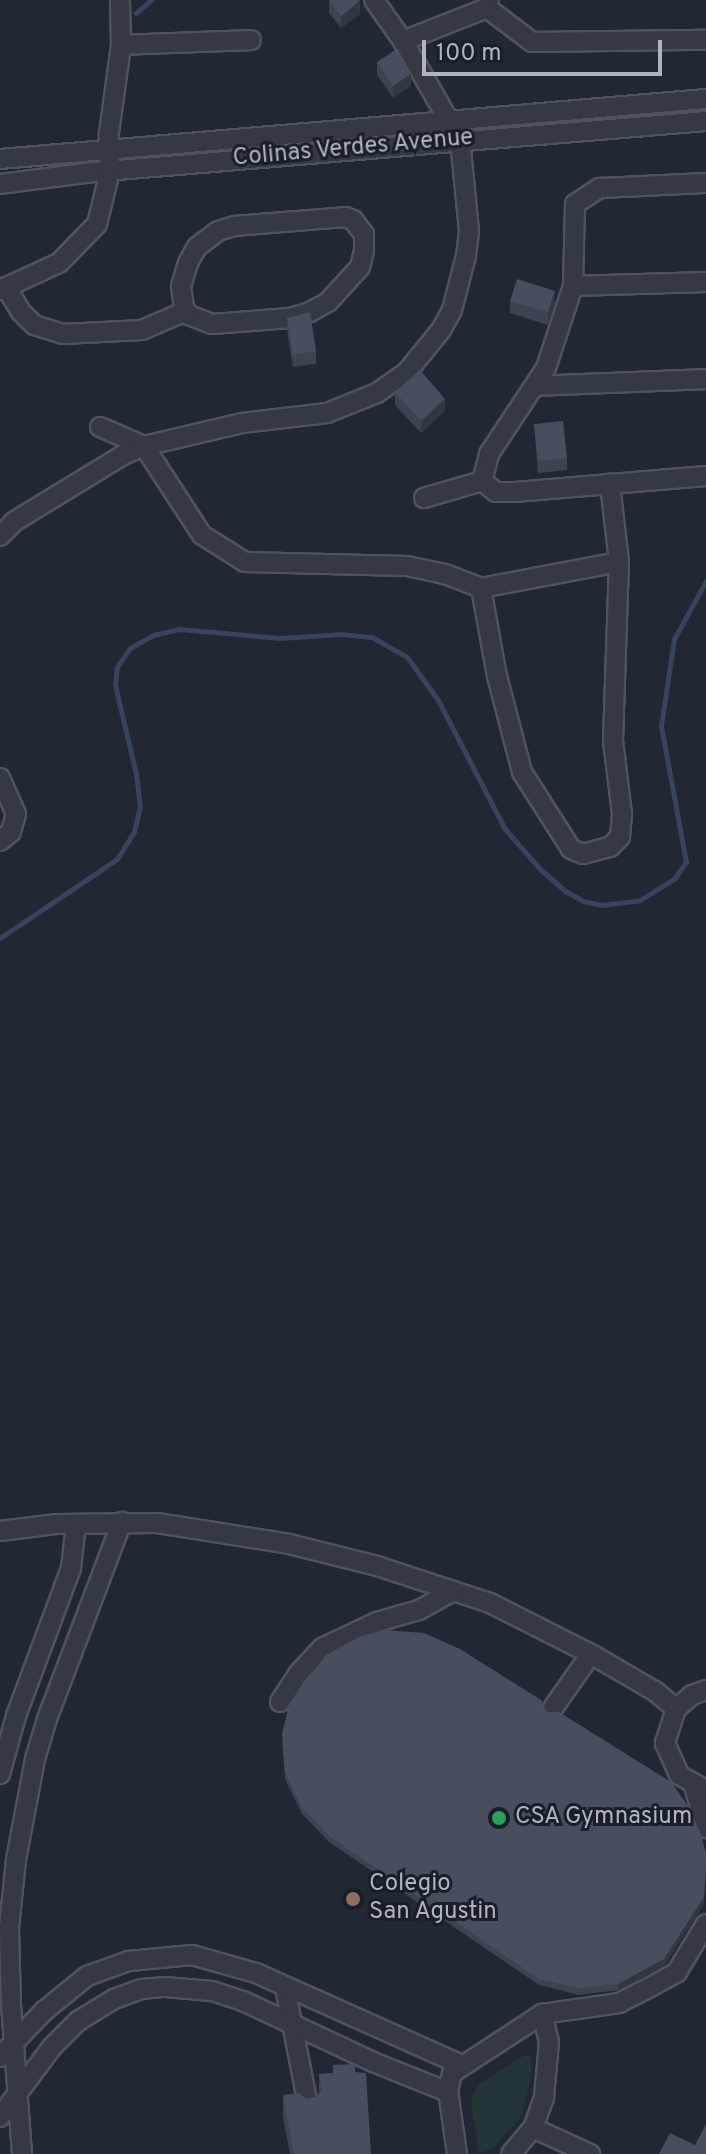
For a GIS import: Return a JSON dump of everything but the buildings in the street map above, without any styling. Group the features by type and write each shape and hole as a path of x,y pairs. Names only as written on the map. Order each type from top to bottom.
{"street":[{"path":"120,0 121,45 108,147 110,171 103,209 87,238 59,263 3,288 34,325 63,334 142,330 186,311 212,324 290,318 328,302 360,267 364,234 353,220 338,216 234,226 218,231 197,247 186,269 181,294 186,311"},
{"path":"0,536 15,521 123,455 144,446 242,423 327,413 377,393 406,373 441,330 462,278 469,231 460,140 403,41 374,0"},
{"path":"403,41 488,4 532,42 706,40"},
{"path":"121,45 251,40"},
{"name":"Colinas Verdes Avenue","path":"0,159 108,147 706,99"},
{"name":"Colinas Verdes Avenue","path":"0,184 110,171 706,121"},
{"path":"482,481 489,454 546,368 573,286 575,204 581,196 600,188 706,183"},
{"path":"573,286 706,282"},
{"path":"535,386 706,379"},
{"path":"100,427 144,446 202,535 245,562 407,566 445,574 481,588 619,562"},
{"path":"482,481 496,492 706,476"},
{"path":"424,498 482,481"},
{"path":"481,588 497,676 522,772 571,849 583,854 596,853 620,837 622,814 613,741 619,562 610,484"},
{"path":"0,778 16,814 11,832 0,841"},
{"path":"22,2154 9,1927 16,1860 35,1759 64,1668 122,1522"},
{"path":"0,1531 76,1524 157,1523 289,1544 377,1566 490,1603 591,1654 656,1692 676,1709"},
{"path":"0,1774 16,1716 71,1568 76,1524"},
{"path":"280,1702 298,1674 322,1648 377,1622 419,1610 453,1591"},
{"path":"553,1708 591,1654"},
{"path":"706,1690 692,1695 676,1709 666,1731 667,1754 679,1775 700,1788 706,1828"},
{"path":"457,2154 448,2092 452,2073 542,2014 619,2003 677,1972 706,1924"},
{"path":"0,2057 70,1987 105,1968 129,1961 192,1955 220,1960 462,2065"},
{"path":"0,2117 52,2047 78,2021 104,2004 141,1989 189,1987 212,1991 448,2092"},
{"path":"285,1987 309,2111"},
{"path":"511,2154 533,2128 544,2097 549,2042 542,2014"},
{"path":"533,2128 590,2154"}],"shaded area":[{"path":"525,2055 531,2057 531,2077 522,2116 493,2148 479,2154 471,2104 473,2092 479,2084"}],"waterway":[{"path":"136,13 151,0"},
{"path":"0,938 117,859 134,832 140,807 136,774 115,685 117,667 130,648 153,635 179,629 280,638 341,634 372,637 407,657 438,700 505,829 541,870 565,891 583,901 602,905 640,900 674,879 686,862 661,726 674,639 706,581"}],"place":[{"name":"CSA Gymnasium","path":"499,1818"},
{"name":"Colegio San Agustin","path":"353,1899"}]}
